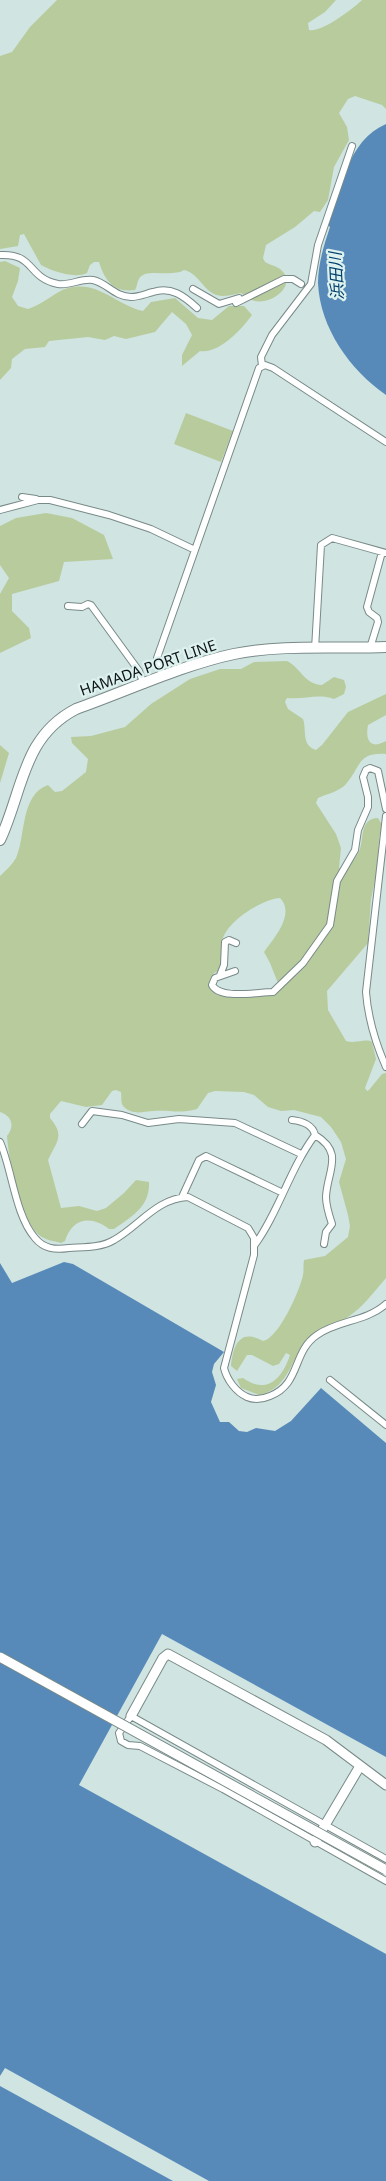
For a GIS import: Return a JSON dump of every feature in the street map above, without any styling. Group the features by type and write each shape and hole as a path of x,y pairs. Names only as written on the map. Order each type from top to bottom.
{"main road":[{"name":"HAMADA PORT LINE","path":"0,840 29,758 47,730 63,716 76,709 163,677 236,654 265,650 386,647"}],"street":[{"path":"262,366 262,357 272,335 311,284 318,245 352,146"},
{"path":"0,255 15,254 22,258 40,278 58,284 93,280 102,283 120,295 132,297 160,290 169,290 185,297 197,308"},
{"path":"236,303 284,279 293,279 301,284"},
{"path":"192,289 219,304 246,297"},
{"path":"163,677 157,658 257,371 262,366 267,365 386,442"},
{"path":"22,497 50,500 109,516 151,530 195,550"},
{"path":"0,510 38,500"},
{"path":"315,649 322,545 332,538 384,552 367,607 369,612 377,618 378,622 370,648"},
{"path":"68,606 82,607 88,604 90,606 139,671 144,685"},
{"path":"235,971 215,978 212,985 218,992 226,995 240,992 273,992 303,964 330,925 338,881 355,850 358,830 368,807 363,777 366,770 370,768 378,771 386,809"},
{"path":"386,816 366,992 367,1011 376,1046 386,1067"},
{"path":"220,975 224,965 225,942 229,940 236,943"},
{"path":"82,1124 92,1111 122,1115 148,1123 179,1119 235,1123 301,1154"},
{"path":"292,1120 302,1121 309,1126 315,1135 329,1147 333,1158 326,1200 332,1224 326,1232 324,1244"},
{"path":"254,1246 266,1229 301,1154 315,1135"},
{"path":"0,1142 27,1225 35,1238 46,1248 57,1250 108,1243 164,1204 182,1197 188,1197 248,1228 254,1238 254,1255 224,1368 235,1388 251,1399 264,1398 284,1388 294,1375 303,1350 317,1334 369,1315 386,1304"},
{"path":"182,1197 199,1160 206,1156 283,1193"},
{"path":"330,1380 386,1425"},
{"path":"386,1785 326,1740 168,1654 119,1733 121,1741 128,1745 140,1746 223,1789 386,1881"},
{"path":"0,1657 386,1870"},
{"path":"131,1716 386,1859"},
{"path":"315,1842 360,1766"}],"green space":[{"path":"57,0 336,0 325,12 308,23 309,30 314,30 329,24 362,0 386,0 386,109 382,105 355,96 348,99 339,113 347,127 349,140 334,167 328,200 320,212 314,211 295,227 266,245 263,258 265,262 280,269 285,275 285,287 275,297 262,301 250,299 241,293 224,296 216,295 206,288 194,275 184,270 173,273 142,275 135,290 121,290 107,280 99,262 94,262 90,265 87,273 82,275 57,272 41,265 24,234 20,235 18,246 0,249 0,56 12,52 30,27"},
{"path":"5,261 20,268 18,281 12,297 18,306 28,309 63,290 79,286 98,290 124,304 143,311 151,302 175,298 198,318 212,320 229,306 244,306 252,315 222,345 215,349 200,351 182,366 182,355 192,335 186,324 172,312 155,332 126,339 114,336 105,340 88,337 49,341 45,347 25,349 12,359 11,368 0,380 0,262"},
{"path":"186,413 233,431 221,462 174,444"},
{"path":"46,513 72,518 104,535 113,559 64,562 59,581 12,594 12,611 29,628 31,638 0,653 0,594 9,578 0,565 0,526 16,518"},
{"path":"287,661 307,679 316,684 322,685 334,677 344,680 346,687 344,694 334,699 328,697 287,698 285,702 288,709 303,719 306,741 311,748 316,750 348,712 386,694 386,715 368,725 367,735 372,744 381,744 386,741 386,754 370,755 365,758 343,786 318,798 316,803 336,834 341,848 339,868 346,868 357,855 365,825 368,821 378,818 382,825 379,838 378,866 371,899 368,943 327,991 328,1010 346,1041 372,1042 376,1059 365,1088 367,1091 382,1074 386,1073 386,1278 359,1309 344,1320 319,1330 311,1336 278,1386 259,1395 241,1388 237,1379 243,1378 252,1383 266,1385 283,1371 290,1355 286,1353 279,1364 273,1366 252,1355 247,1355 237,1371 231,1366 236,1345 243,1338 249,1336 263,1341 276,1332 298,1291 303,1275 304,1260 325,1256 348,1237 350,1226 339,1182 346,1159 341,1142 331,1127 321,1117 294,1110 281,1111 268,1107 254,1095 244,1092 215,1091 208,1093 197,1109 180,1112 139,1112 128,1110 123,1105 121,1092 116,1090 112,1091 102,1105 86,1107 61,1101 50,1114 50,1118 57,1129 58,1139 48,1160 61,1208 79,1206 97,1211 106,1208 136,1180 149,1182 149,1191 139,1210 114,1229 109,1229 96,1222 83,1221 72,1227 65,1241 61,1243 39,1235 26,1216 16,1188 10,1160 7,1136 11,1129 11,1122 7,1116 0,1112 0,876 16,858 25,817 33,798 39,790 48,785 55,792 62,791 86,772 88,759 72,743 71,737 91,736 125,727 151,704 190,679 220,669 241,669 254,662","holes":["280,898 286,911 284,919 264,952 278,983 266,994 222,996 214,993 209,983 214,973 220,970 222,942 230,927 245,913 264,902"]},
{"path":"0,745 9,753 0,783"}],"water":[{"name":"浜田川","path":"386,124 386,395 360,373 339,346 331,332 320,300 318,276 330,227 328,225 347,167 363,142 373,131"},
{"path":"64,1262 73,1264 224,1352 214,1364 212,1372 216,1385 211,1402 220,1422 229,1422 239,1431 247,1432 256,1428 275,1431 291,1421 321,1388 386,1443 386,1757 162,1634 79,1785 386,1954 386,2181 209,2181 5,2068 0,2076 0,1263 12,1283"},
{"path":"0,2086 173,2181 0,2181"}]}
